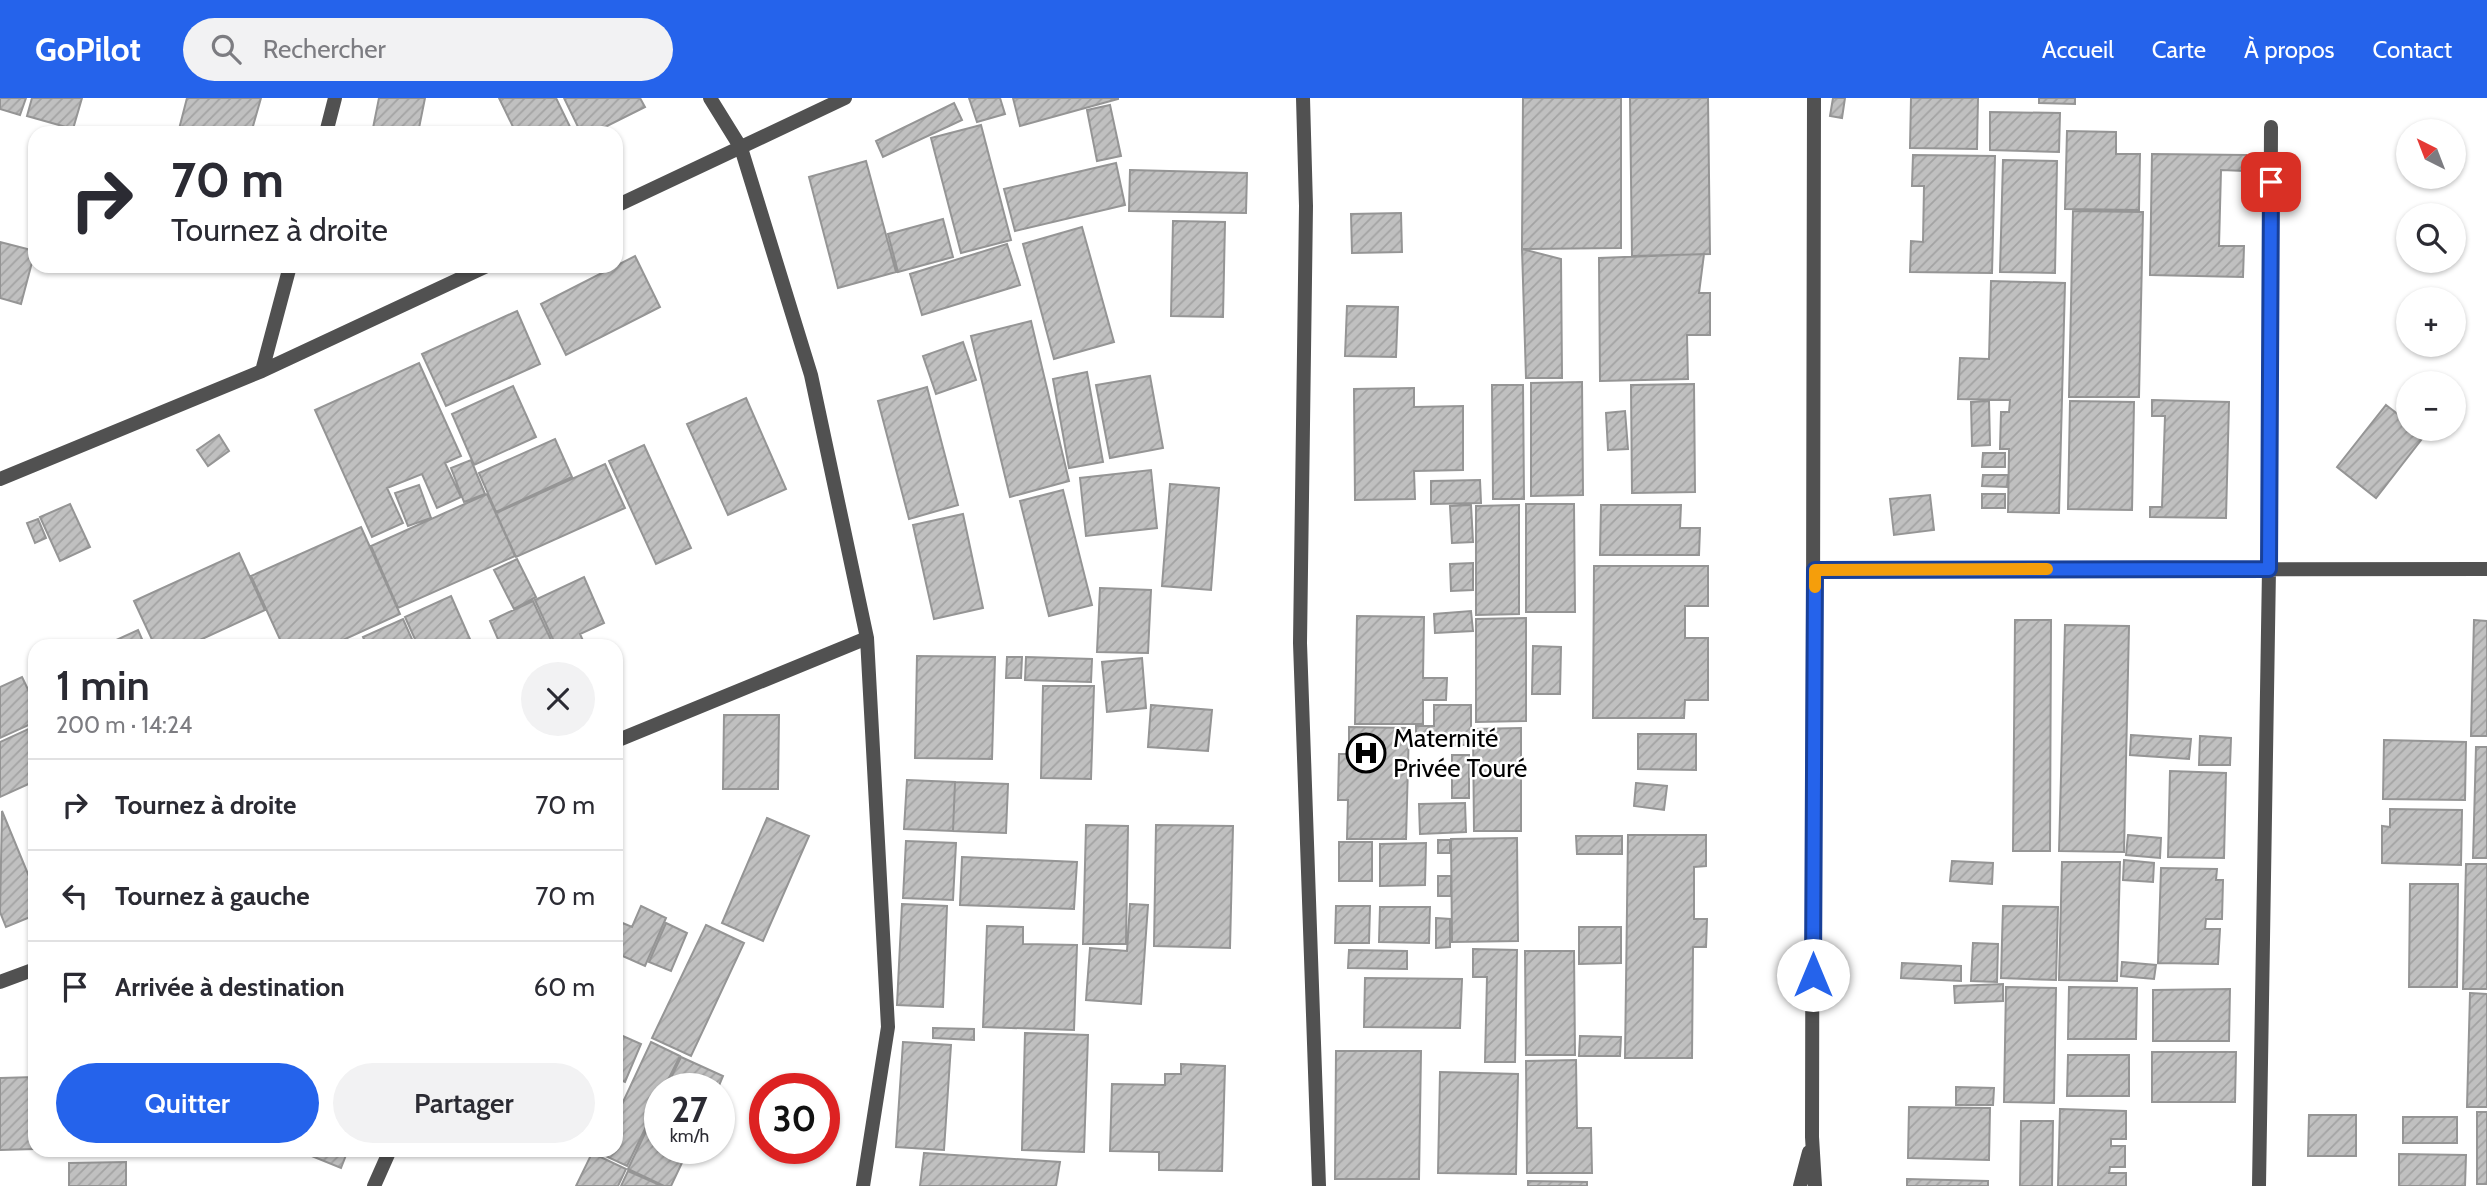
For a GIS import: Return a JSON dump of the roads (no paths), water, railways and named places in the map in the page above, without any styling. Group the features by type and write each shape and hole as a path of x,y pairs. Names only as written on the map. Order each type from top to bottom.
{"street":[{"path":"328,126 335,98"},
{"path":"710,98 741,148 811,375 867,638 888,1027 863,1186"},
{"path":"623,203 845,98"},
{"path":"1303,98 1306,206 1300,643 1319,1186"},
{"path":"1814,98 1812,1137 1815,1186"},
{"path":"2259,1186 2269,569 2271,127"},
{"path":"262,371 288,273"},
{"path":"0,479 262,371 472,273"},
{"path":"1815,570 2487,569"},
{"path":"623,738 867,638"},
{"path":"0,982 28,972"},
{"path":"1800,1186 1812,1137"},
{"path":"374,1186 387,1157"}],"place":[{"name":"Maternité Privée Touré","path":"1366,753"}]}
